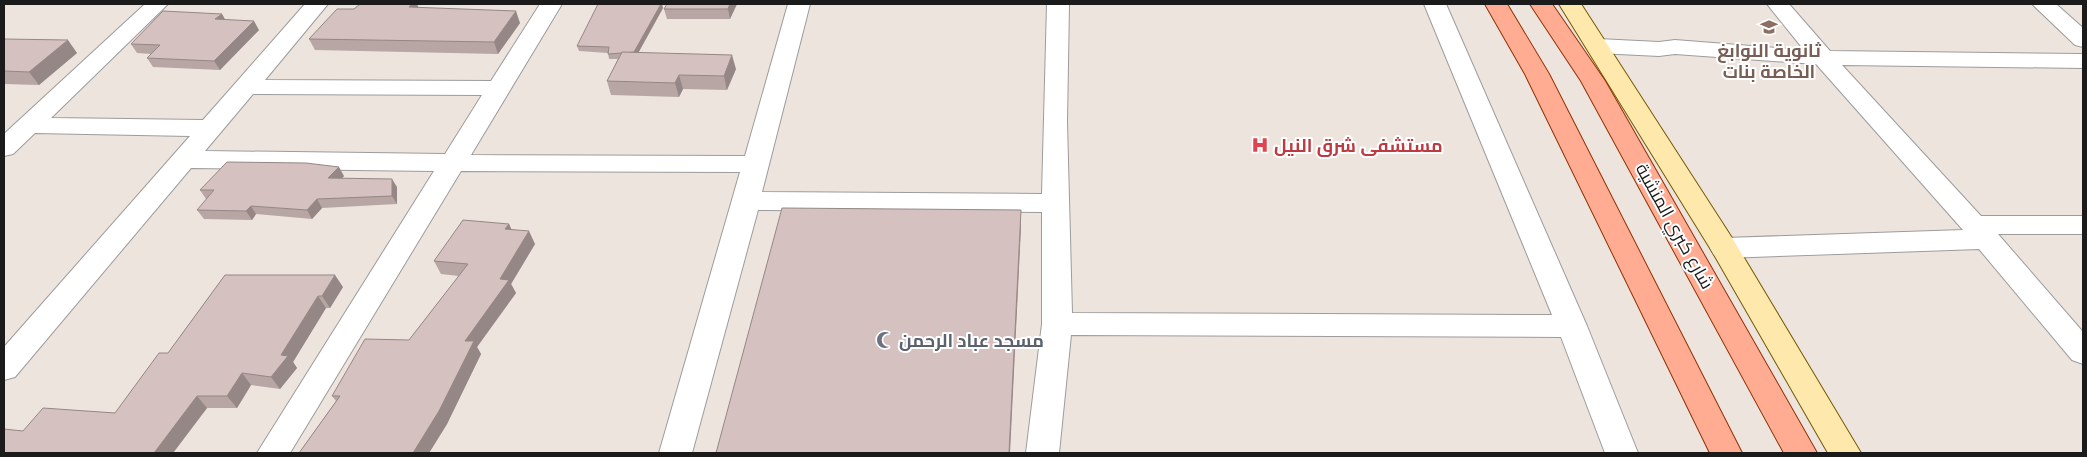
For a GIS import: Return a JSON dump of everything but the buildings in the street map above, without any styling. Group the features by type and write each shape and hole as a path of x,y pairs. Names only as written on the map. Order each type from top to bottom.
{"main road":[{"path":"1496,4 1541,82 1726,453"},
{"name":"شارع كبري المنشية","path":"1541,4 1593,81 1801,453"}],"street":[{"path":"4,148 157,4"},
{"path":"4,368 317,4"},
{"path":"274,453 551,4"},
{"path":"675,453 747,201 755,164 799,4"},
{"path":"1042,453 1057,324 1058,4"},
{"path":"1442,4 1572,326 1621,453"},
{"path":"1570,4 1724,248 1845,453"},
{"path":"1778,4 1823,58 1980,232 2083,352"},
{"path":"2043,4 2083,40"},
{"path":"1598,46 1659,49 1675,47 1823,58 2083,61"},
{"path":"246,87 498,88"},
{"path":"28,125 210,128"},
{"path":"184,159 452,163 755,164"},
{"path":"747,201 1056,204"},
{"path":"1724,248 2083,224"},
{"path":"1057,324 1572,326"}],"place":[{"name":"ثانوية النوابغ الخاصة بنات","path":"1769,27"},
{"name":"مستشفى شرق النيل","path":"1260,145"},
{"name":"مسجد عباد الرحمن","path":"885,340"}]}
